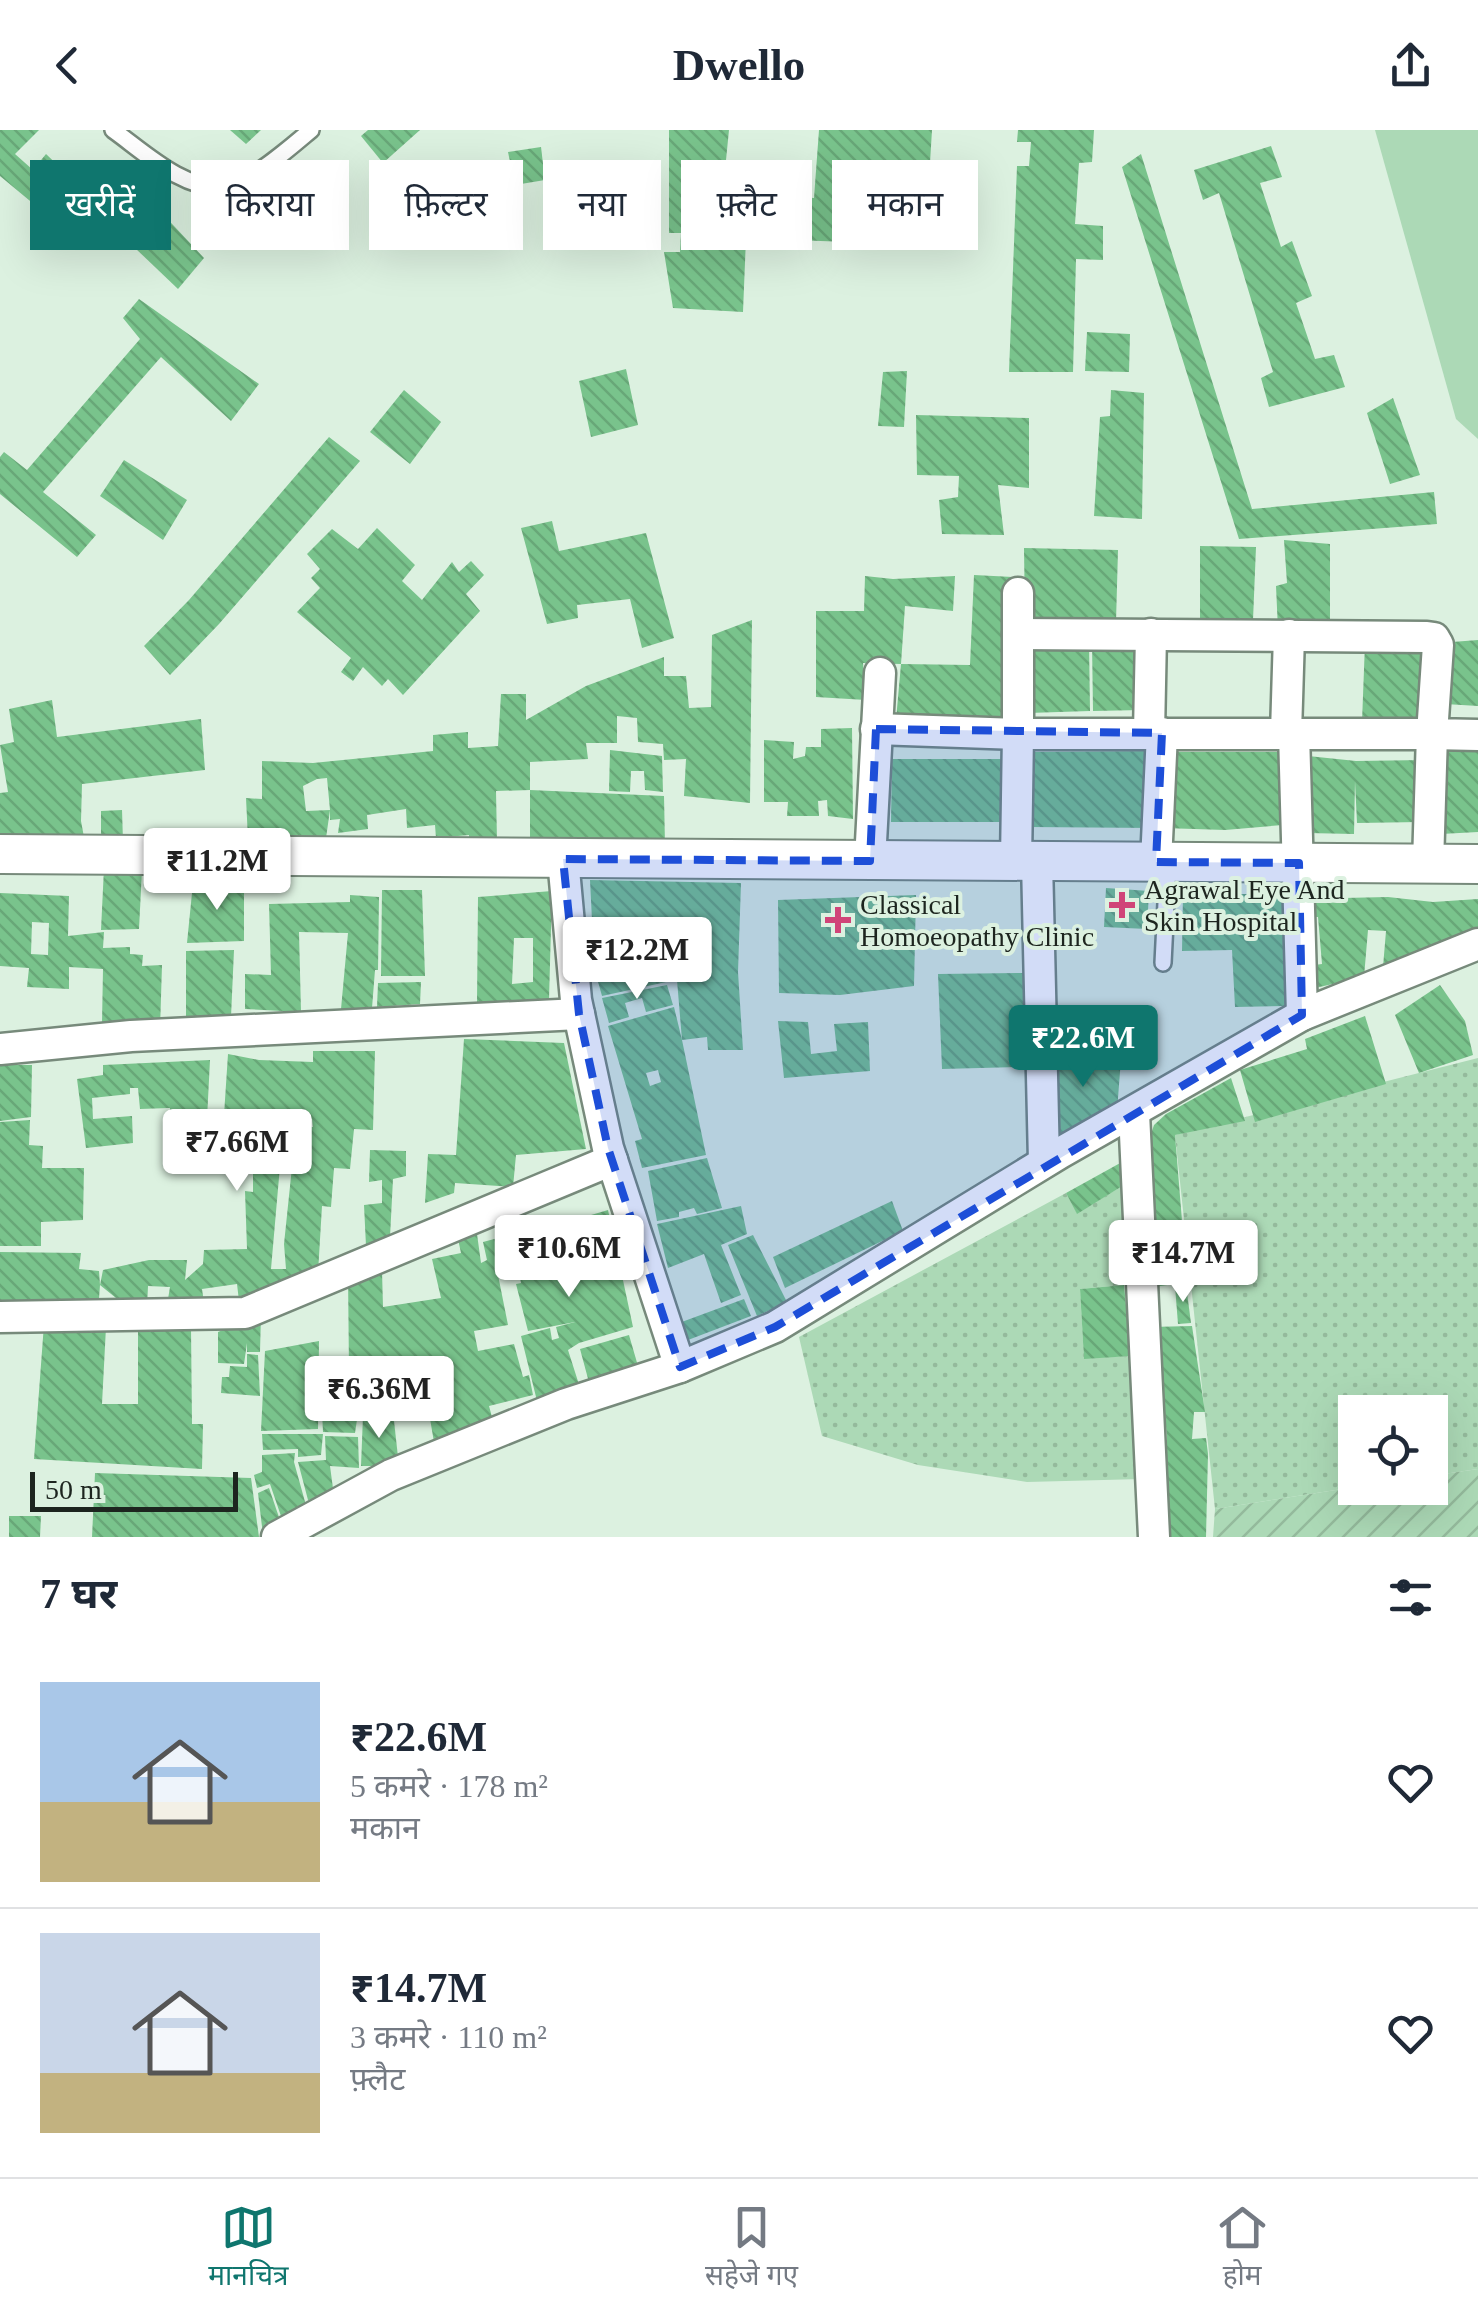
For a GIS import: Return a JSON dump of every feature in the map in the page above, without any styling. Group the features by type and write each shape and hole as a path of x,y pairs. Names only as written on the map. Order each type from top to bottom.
{"street":[{"path":"1018,593 1018,734 1044,1162"},
{"path":"1018,634 1434,638 1438,645 1428,864"},
{"path":"1151,634 1162,862"},
{"path":"1289,634 1302,1015"},
{"path":"870,860 880,673"},
{"path":"876,729 1018,734 1478,735"},
{"path":"0,854 1478,864"},
{"path":"563,859 579,1014 612,1160 680,1368"},
{"path":"277,1537 407,1468 566,1404 680,1368 775,1327 1044,1162 1302,1015 1478,944"},
{"path":"0,1049 131,1036 579,1014"},
{"path":"1134,1113 1154,1537"},
{"path":"0,1317 245,1313 612,1160"}],"lane":[{"path":"113,130 169,171 227,188 273,162 311,130"},
{"path":"1162,862 1163,963"}],"highlighted area":[{"path":"876,729 1162,733 1156,862 1299,863 1302,1015 775,1327 680,1367 608,1148 579,1014 563,859 870,861"}],"green space":[{"path":"1375,130 1478,130 1478,439 1456,419"},
{"path":"1478,1058 1478,1469 1448,1473 1448,1395 1338,1395 1338,1490 1215,1509 1175,1135"},
{"path":"1124,1185 1124,1285 1080,1289 1084,1358 1131,1356 1142,1479 1027,1482 918,1465 822,1436 799,1337 1066,1193 1077,1213"},
{"path":"1478,1469 1478,1537 1213,1537 1215,1509 1338,1490 1338,1505 1448,1505 1448,1473"}],"building":[{"path":"0,130 39,130 15,154 30,167 30,201 0,176"},
{"path":"230,130 261,130 246,144"},
{"path":"368,130 420,130 386,160 381,160 361,136"},
{"path":"669,130 729,130 726,160 681,160 681,233 669,233"},
{"path":"819,130 932,130 930,160 832,160 832,241 812,241"},
{"path":"1018,130 1094,130 1092,162 1079,163 1075,224 1103,226 1103,260 1076,259 1073,372 1009,372 1017,166 1029,166 1031,142 1017,142"},
{"path":"1271,146 1282,177 1260,183 1281,247 1292,241 1312,296 1296,303 1315,359 1334,355 1345,387 1269,407 1261,378 1273,372 1219,193 1203,200 1194,170"},
{"path":"541,147 543,180 523,184 523,160 510,160 508,152"},
{"path":"1141,154 1252,509 1434,492 1437,524 1239,539 1122,167"},
{"path":"171,223 191,244 191,250 204,258 178,289 137,250 171,250"},
{"path":"681,233 681,250 746,250 743,312 673,308 664,252 680,252"},
{"path":"139,299 259,384 231,421 161,357 43,492 96,535 77,557 0,494 0,457 4,452 27,470 140,339 123,318"},
{"path":"1087,332 1130,334 1129,372 1085,371"},
{"path":"626,369 638,425 591,437 579,381"},
{"path":"907,371 904,427 878,426 883,372"},
{"path":"404,390 441,422 410,464 370,432"},
{"path":"1111,390 1144,393 1142,519 1094,516 1100,417 1110,416"},
{"path":"1393,398 1420,475 1390,484 1367,413"},
{"path":"916,415 1029,418 1029,488 998,485 1004,535 942,534 939,500 958,497 959,476 917,475"},
{"path":"329,437 360,461 170,675 144,646 189,600"},
{"path":"124,460 187,500 163,540 100,496"},
{"path":"552,521 559,551 646,533 674,638 642,648 630,599 577,605 578,618 547,624 521,528"},
{"path":"377,528 415,565 402,581 422,600 452,562 459,572 471,561 484,575 466,594 480,611 403,695 388,679 382,686 363,667 353,681 341,672 351,658 297,612 320,588 311,578 320,569 307,554 332,529 358,549"},
{"path":"1284,540 1330,544 1330,629 1278,630 1276,586 1287,583"},
{"path":"1200,546 1256,547 1253,620 1200,618"},
{"path":"1024,548 1118,550 1116,622 1025,618"},
{"path":"974,575 1013,577 1008,718 896,720 901,664 970,665"},
{"path":"865,576 955,576 953,611 905,606 901,664 863,663 866,700 816,697 816,611 864,611"},
{"path":"752,620 750,803 684,796 686,759 664,760 663,744 638,742 637,718 617,716 617,743 586,743 588,759 530,762 530,790 496,791 497,841 469,842 469,835 436,838 435,825 407,828 406,809 367,815 368,829 338,833 340,819 330,820 330,810 326,838 248,839 246,798 262,799 262,761 313,763 433,751 433,735 468,732 468,748 498,746 501,694 526,694 526,720 586,686 664,657 664,676 686,676 689,708 711,707 712,635","holes":["327,778 330,810 306,811 303,786"]},
{"path":"1478,640 1478,706 1445,704 1452,642"},
{"path":"1089,642 1090,711 1028,713 1028,643"},
{"path":"1092,642 1141,642 1142,710 1093,711"},
{"path":"1365,643 1426,646 1425,726 1362,722"},
{"path":"52,700 57,737 201,719 205,770 82,784 81,821 86,848 0,853 0,793 8,792 0,745 14,742 9,709"},
{"path":"852,728 853,819 828,816 827,800 818,801 819,816 787,816 788,802 764,802 764,740 794,742 793,759 805,756 806,747 821,747 821,729"},
{"path":"1478,748 1478,832 1441,834 1437,750"},
{"path":"610,750 662,756 663,792 645,790 644,771 631,771 630,792 609,791"},
{"path":"1156,751 1154,828 1029,827 1030,752"},
{"path":"1166,752 1281,752 1283,825 1225,830 1163,828"},
{"path":"1308,756 1356,761 1424,760 1421,822 1357,823 1355,781 1354,834 1307,833"},
{"path":"892,759 1012,759 1010,822 891,822"},
{"path":"530,790 664,796 665,845 530,838"},
{"path":"122,810 123,841 101,843 101,811"},
{"path":"104,868 142,870 139,929 101,930"},
{"path":"1336,875 1343,898 1433,902 1478,899 1478,933 1383,967 1386,931 1368,930 1364,977 1306,990 1307,966 1322,964 1318,917 1310,917 1309,886"},
{"path":"590,880 741,883 738,972 743,1050 708,1050 707,1037 682,1040 676,968 594,960"},
{"path":"193,883 244,883 244,941 187,943"},
{"path":"1106,888 1149,891 1147,929 1104,927"},
{"path":"382,890 422,890 425,976 381,976"},
{"path":"552,891 549,1000 477,1002 478,897","holes":["514,938 533,938 533,982 512,984"]},
{"path":"0,893 69,896 68,936 104,932 103,948 130,947 130,954 143,955 142,966 162,965 160,1030 102,1024 103,969 69,967 69,989 27,987 29,968 0,966","holes":["32,922 49,923 48,955 31,954"]},
{"path":"1183,894 1285,894 1286,1006 1235,1007 1232,950 1182,951"},
{"path":"350,895 379,897 378,970 372,1008 341,1009 348,933 299,932 301,1012 245,1009 245,974 271,975 269,904 350,902"},
{"path":"916,895 914,986 840,995 779,993 778,900"},
{"path":"234,950 231,1017 186,1019 186,951"},
{"path":"593,964 666,972 666,982 602,996"},
{"path":"1026,973 1023,1067 942,1069 938,974"},
{"path":"421,982 420,1004 377,1007 378,983"},
{"path":"667,985 673,1005 646,1012 642,998 625,1003 629,1017 609,1023 602,998"},
{"path":"1440,985 1465,1021 1473,1055 1419,1073 1395,1015"},
{"path":"674,1007 706,1155 642,1168 635,1141 642,1139 608,1026","holes":["658,1070 661,1082 650,1086 646,1073"]},
{"path":"1365,1016 1386,1084 1255,1122 1240,1070 1307,1049 1305,1039"},
{"path":"778,1021 808,1022 811,1054 837,1051 834,1024 868,1022 870,1071 784,1078"},
{"path":"464,1039 564,1043 586,1149 516,1155 513,1187 455,1183 454,1193 425,1203 428,1154 456,1155"},
{"path":"313,1051 375,1051 373,1130 354,1129 350,1169 334,1168 331,1207 322,1206 318,1273 239,1301 237,1284 202,1289 204,1303 167,1305 170,1287 148,1286 147,1307 118,1307 116,1298 100,1285 103,1270 149,1260 187,1260 185,1280 203,1264 204,1250 247,1249 245,1191 253,1192 253,1125 313,1127 312,1119 224,1115 228,1054 259,1060 313,1062","holes":["280,1166 292,1167 284,1244 286,1269 271,1269"]},
{"path":"1054,1051 1121,1059 1117,1111 1053,1138"},
{"path":"210,1060 207,1119 193,1119 191,1145 167,1143 170,1108 140,1109 138,1088 130,1088 130,1094 92,1098 93,1119 132,1116 133,1143 86,1148 77,1079 103,1075 103,1065"},
{"path":"0,1065 32,1065 31,1117 0,1121"},
{"path":"1231,1078 1245,1121 1175,1135 1187,1282 1154,1287 1152,1265 1158,1262 1147,1146 1154,1125 1166,1114"},
{"path":"30,1120 29,1145 43,1146 42,1168 84,1168 83,1220 41,1222 41,1246 0,1246 0,1122"},
{"path":"370,1150 406,1151 406,1176 393,1179 390,1237 366,1246 364,1205 382,1203 382,1180 369,1182"},
{"path":"707,1158 722,1208 697,1214 694,1208 679,1212 679,1217 657,1221 648,1171"},
{"path":"1122,1162 1124,1185 1077,1214 1066,1193"},
{"path":"892,1201 903,1231 785,1288 773,1257"},
{"path":"741,1206 747,1234 721,1245 741,1295 721,1303 704,1254 668,1268 657,1224"},
{"path":"608,1210 633,1327 568,1350 582,1394 538,1405 521,1336 550,1328 552,1340 559,1338 556,1327 575,1322 528,1331 516,1284 521,1283 513,1242 544,1237 553,1276 564,1273 554,1226"},
{"path":"477,1234 481,1263 487,1260 483,1242 498,1238 506,1261 496,1265 508,1325 474,1331 478,1351 514,1344 523,1377 529,1375 533,1395 489,1406 492,1417 503,1415 435,1448 422,1372 384,1380 384,1371 349,1371 348,1274 382,1271 383,1307 441,1298 432,1259 461,1253 458,1239"},
{"path":"753,1235 787,1302 757,1316 728,1245"},
{"path":"0,1252 81,1253 79,1269 99,1271 98,1312 0,1309"},
{"path":"1124,1285 1131,1356 1084,1359 1080,1289"},
{"path":"1186,1285 1191,1323 1178,1324 1175,1286"},
{"path":"744,1299 751,1316 688,1340 679,1323"},
{"path":"261,1314 260,1352 247,1352 247,1343 244,1364 218,1363 218,1332"},
{"path":"44,1324 106,1327 102,1404 138,1404 138,1330 191,1328 192,1424 203,1424 202,1469 34,1459"},
{"path":"1192,1326 1205,1412 1194,1412 1192,1439 1206,1438 1208,1454 1206,1537 1171,1537 1163,1441 1167,1440 1165,1413 1154,1414 1153,1369 1161,1368 1158,1341 1151,1327"},
{"path":"629,1335 640,1373 590,1386 580,1349"},
{"path":"319,1341 318,1429 261,1431 265,1351"},
{"path":"247,1354 258,1355 260,1396 221,1393 222,1377 229,1377 230,1366 247,1367"},
{"path":"322,1412 358,1413 355,1433 323,1432"},
{"path":"393,1412 399,1466 361,1466 363,1416"},
{"path":"262,1434 323,1434 321,1455 298,1457 298,1449 263,1450"},
{"path":"325,1436 358,1437 359,1468 330,1466 334,1496 308,1500 298,1462 326,1460"},
{"path":"295,1453 307,1509 283,1522 270,1484 257,1488 254,1475 262,1472 262,1455"},
{"path":"95,1473 251,1478 259,1537 92,1537"},
{"path":"269,1488 282,1526 263,1535 258,1493"},
{"path":"9,1516 41,1516 40,1537 9,1537"}],"place":[{"name":"Agrawal Eye And Skin Hospital","path":"1122,905"},
{"name":"Classical Homoeopathy Clinic","path":"838,920"}]}
